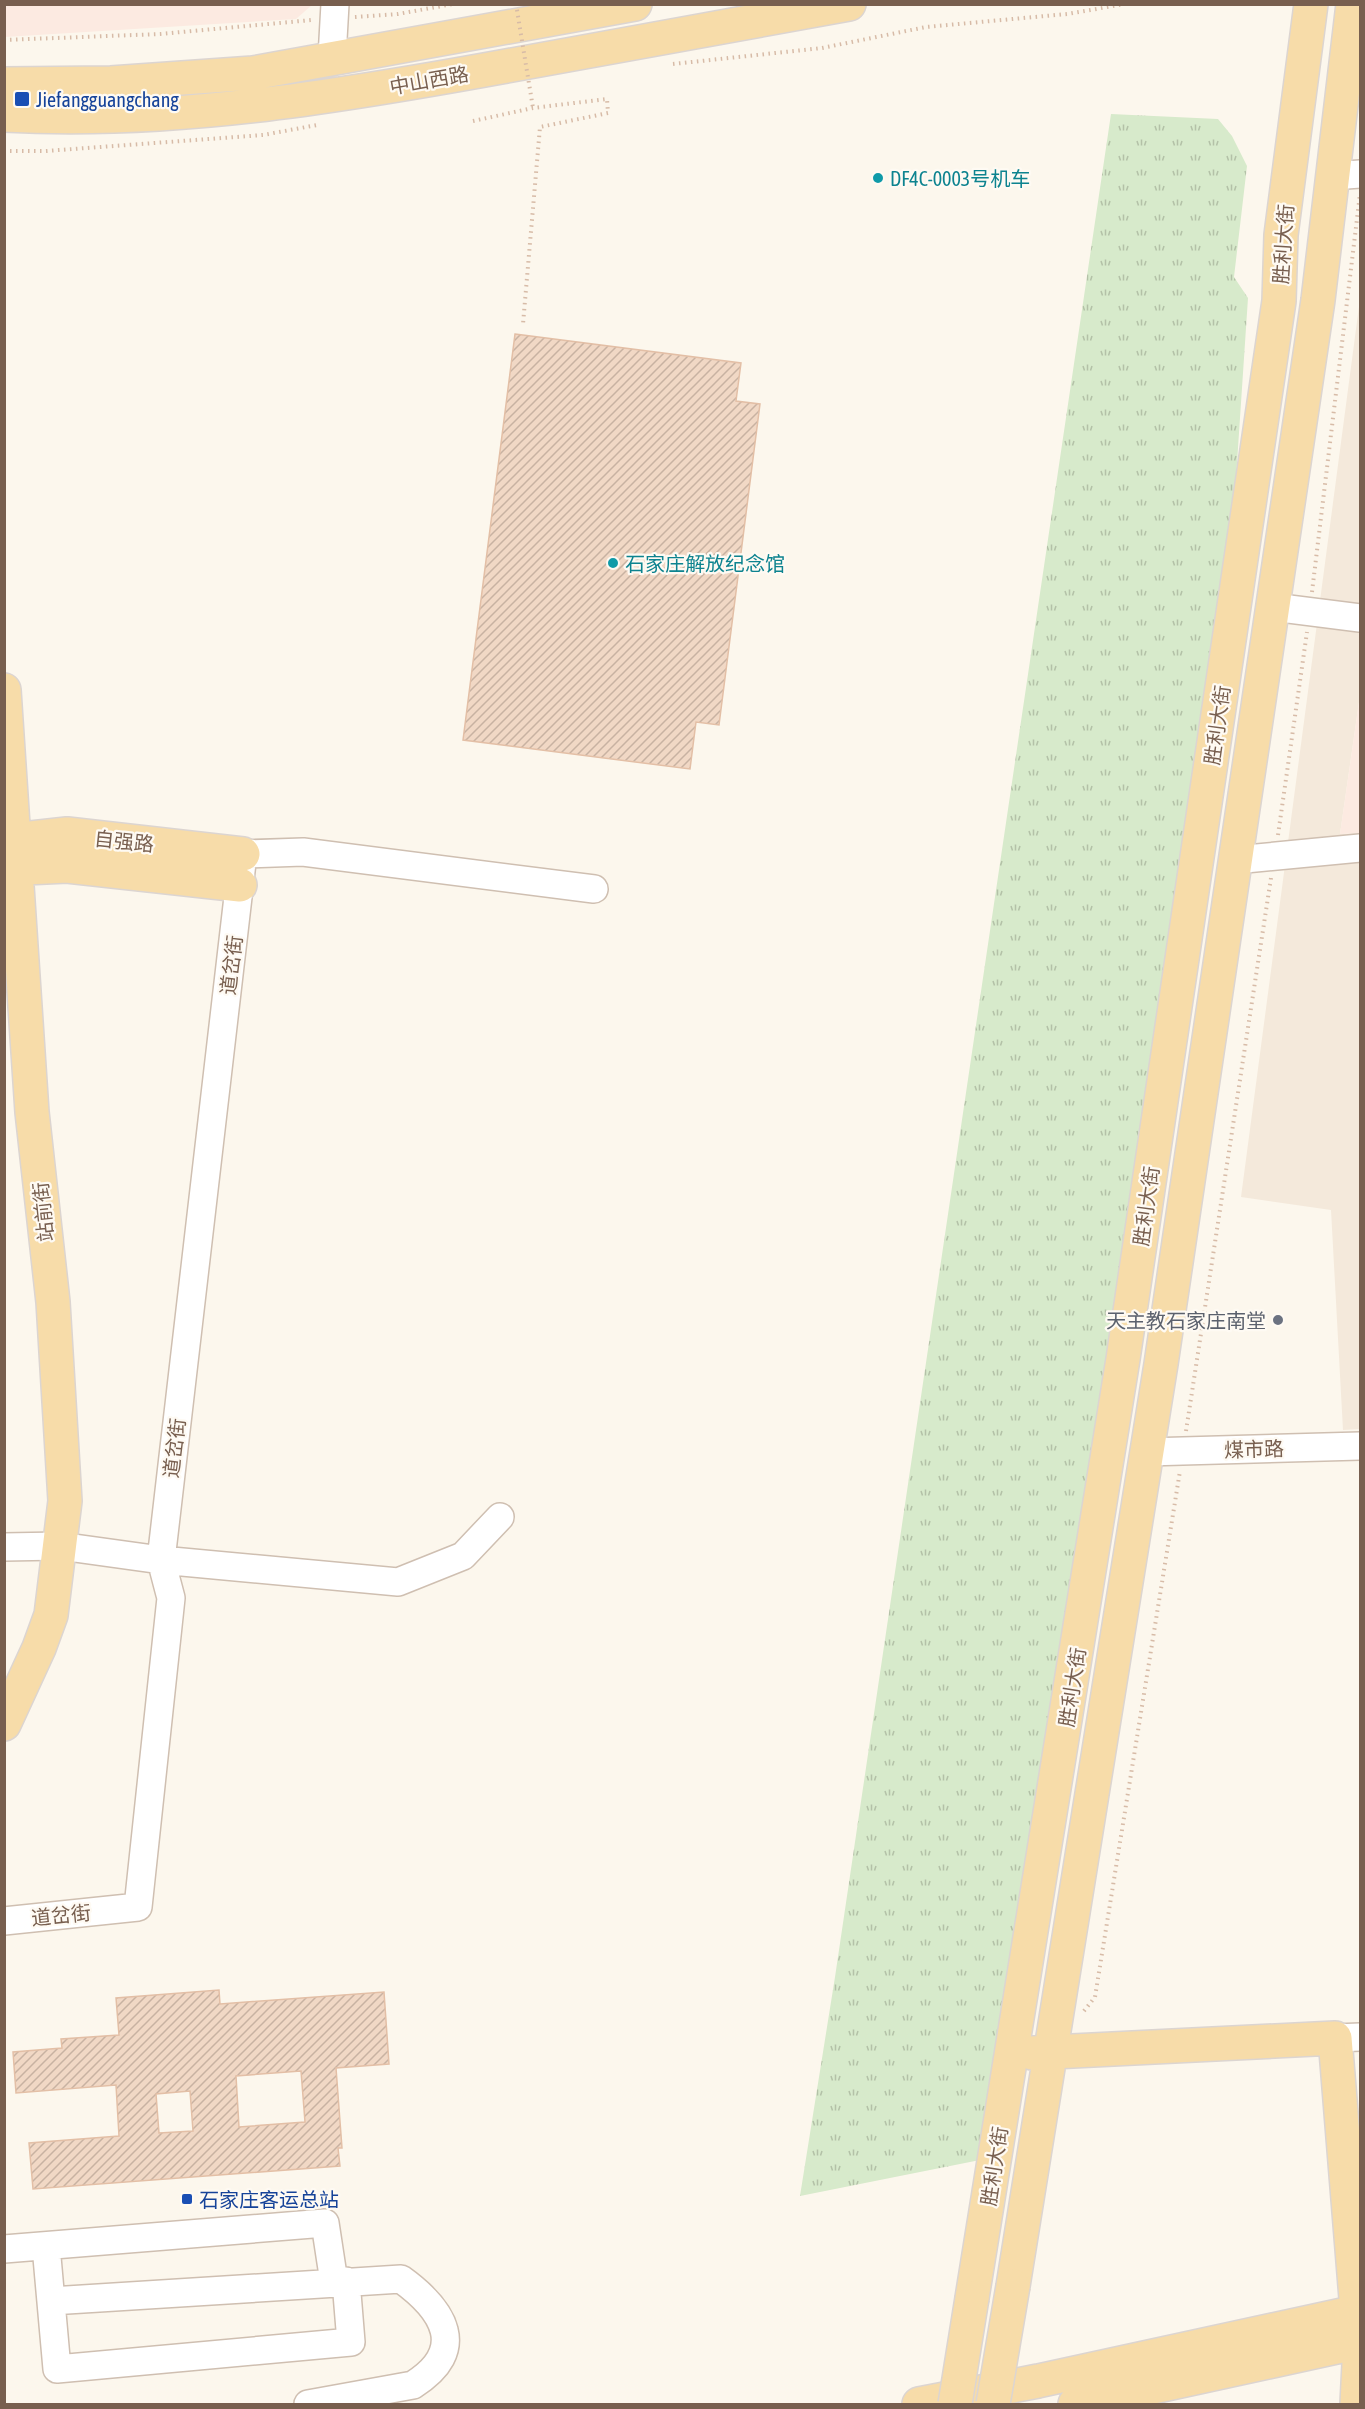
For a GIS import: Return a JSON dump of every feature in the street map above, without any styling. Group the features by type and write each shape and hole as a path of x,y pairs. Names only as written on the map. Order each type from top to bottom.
{"main road":[{"name":"中山西路","path":"4,84 111,83 253,73 635,4"},
{"name":"中山西路","path":"4,115 76,119 218,111 335,97 849,4"},
{"name":"胜利大街","path":"955,2404 1123,1359 1277,313 1281,234 1311,4"},
{"name":"胜利大街","path":"993,2404 1052,2052 1147,1452 1318,300 1346,175 1353,4"},
{"name":"站前街","path":"4,690 10,854 32,1112 53,1302 65,1501 32,1610 4,1676"},
{"name":"自强路","path":"10,854 68,866 242,870"},
{"name":"站前街","path":"4,1035 34,1304 45,1500 50,1546 51,1614 39,1648 4,1724"},
{"path":"1013,2054 1348,2038 1359,2327 1358,2404"},
{"path":"919,2404 1038,2381 1359,2327"},
{"path":"1075,2404 1359,2327"}],"street":[{"path":"332,57 335,11"},
{"path":"1273,607 1360,618"},
{"path":"1235,860 1360,849"},
{"path":"242,870 303,852 594,889"},
{"name":"道岔街","path":"4,1921 138,1907 171,1598 161,1560 242,870"},
{"name":"煤市路","path":"1147,1452 1360,1446"},
{"path":"4,1547 50,1546 161,1560 398,1582 463,1556 500,1517"},
{"path":"4,2250 46,2246 326,2223 351,2342 57,2369 46,2246"},
{"path":"51,2301 340,2281 401,2279 422,2294 439,2313 444,2329 444,2346 439,2363 428,2376 413,2385 308,2404"}],"path":[{"path":"4,40 160,34 335,11 398,14 453,4"},
{"path":"516,4 533,108"},
{"path":"473,121 533,108 607,99 608,113 540,127 523,324"},
{"path":"1080,2015 1095,1997 1183,1451 1275,856 1310,612 1360,192"}],"shaded area":[{"path":"5,4 312,5 296,19 5,37"},
{"path":"1360,299 1360,695 1340,834 1360,833 1360,1429 1343,1430 1331,1210 1241,1197"},
{"path":"1360,695 1360,833 1340,834"}],"green space":[{"path":"1111,114 1218,119 1232,136 1247,166 1234,277 1248,298 1231,553 985,2159 800,2196 835,1977"}],"building":[{"name":"石家庄解放纪念馆","path":"515,334 741,363 736,401 760,404 719,725 696,722 690,769 463,740"},
{"path":"219,1990 220,2004 384,1992 389,2064 336,2068 342,2148 338,2148 340,2166 33,2189 29,2143 119,2136 116,2085 16,2093 13,2052 62,2048 61,2039 119,2035 116,1998","holes":["301,2071 305,2122 239,2127 236,2076","190,2091 193,2131 159,2133 156,2094"]}],"place":[{"name":"Jiefangguangchang","path":"22,99"},
{"name":"DF4C-0003号机车","path":"878,178"},
{"name":"石家庄解放纪念馆","path":"613,563"},
{"name":"天主教石家庄南堂","path":"1278,1320"},
{"name":"石家庄客运总站","path":"187,2199"}]}
